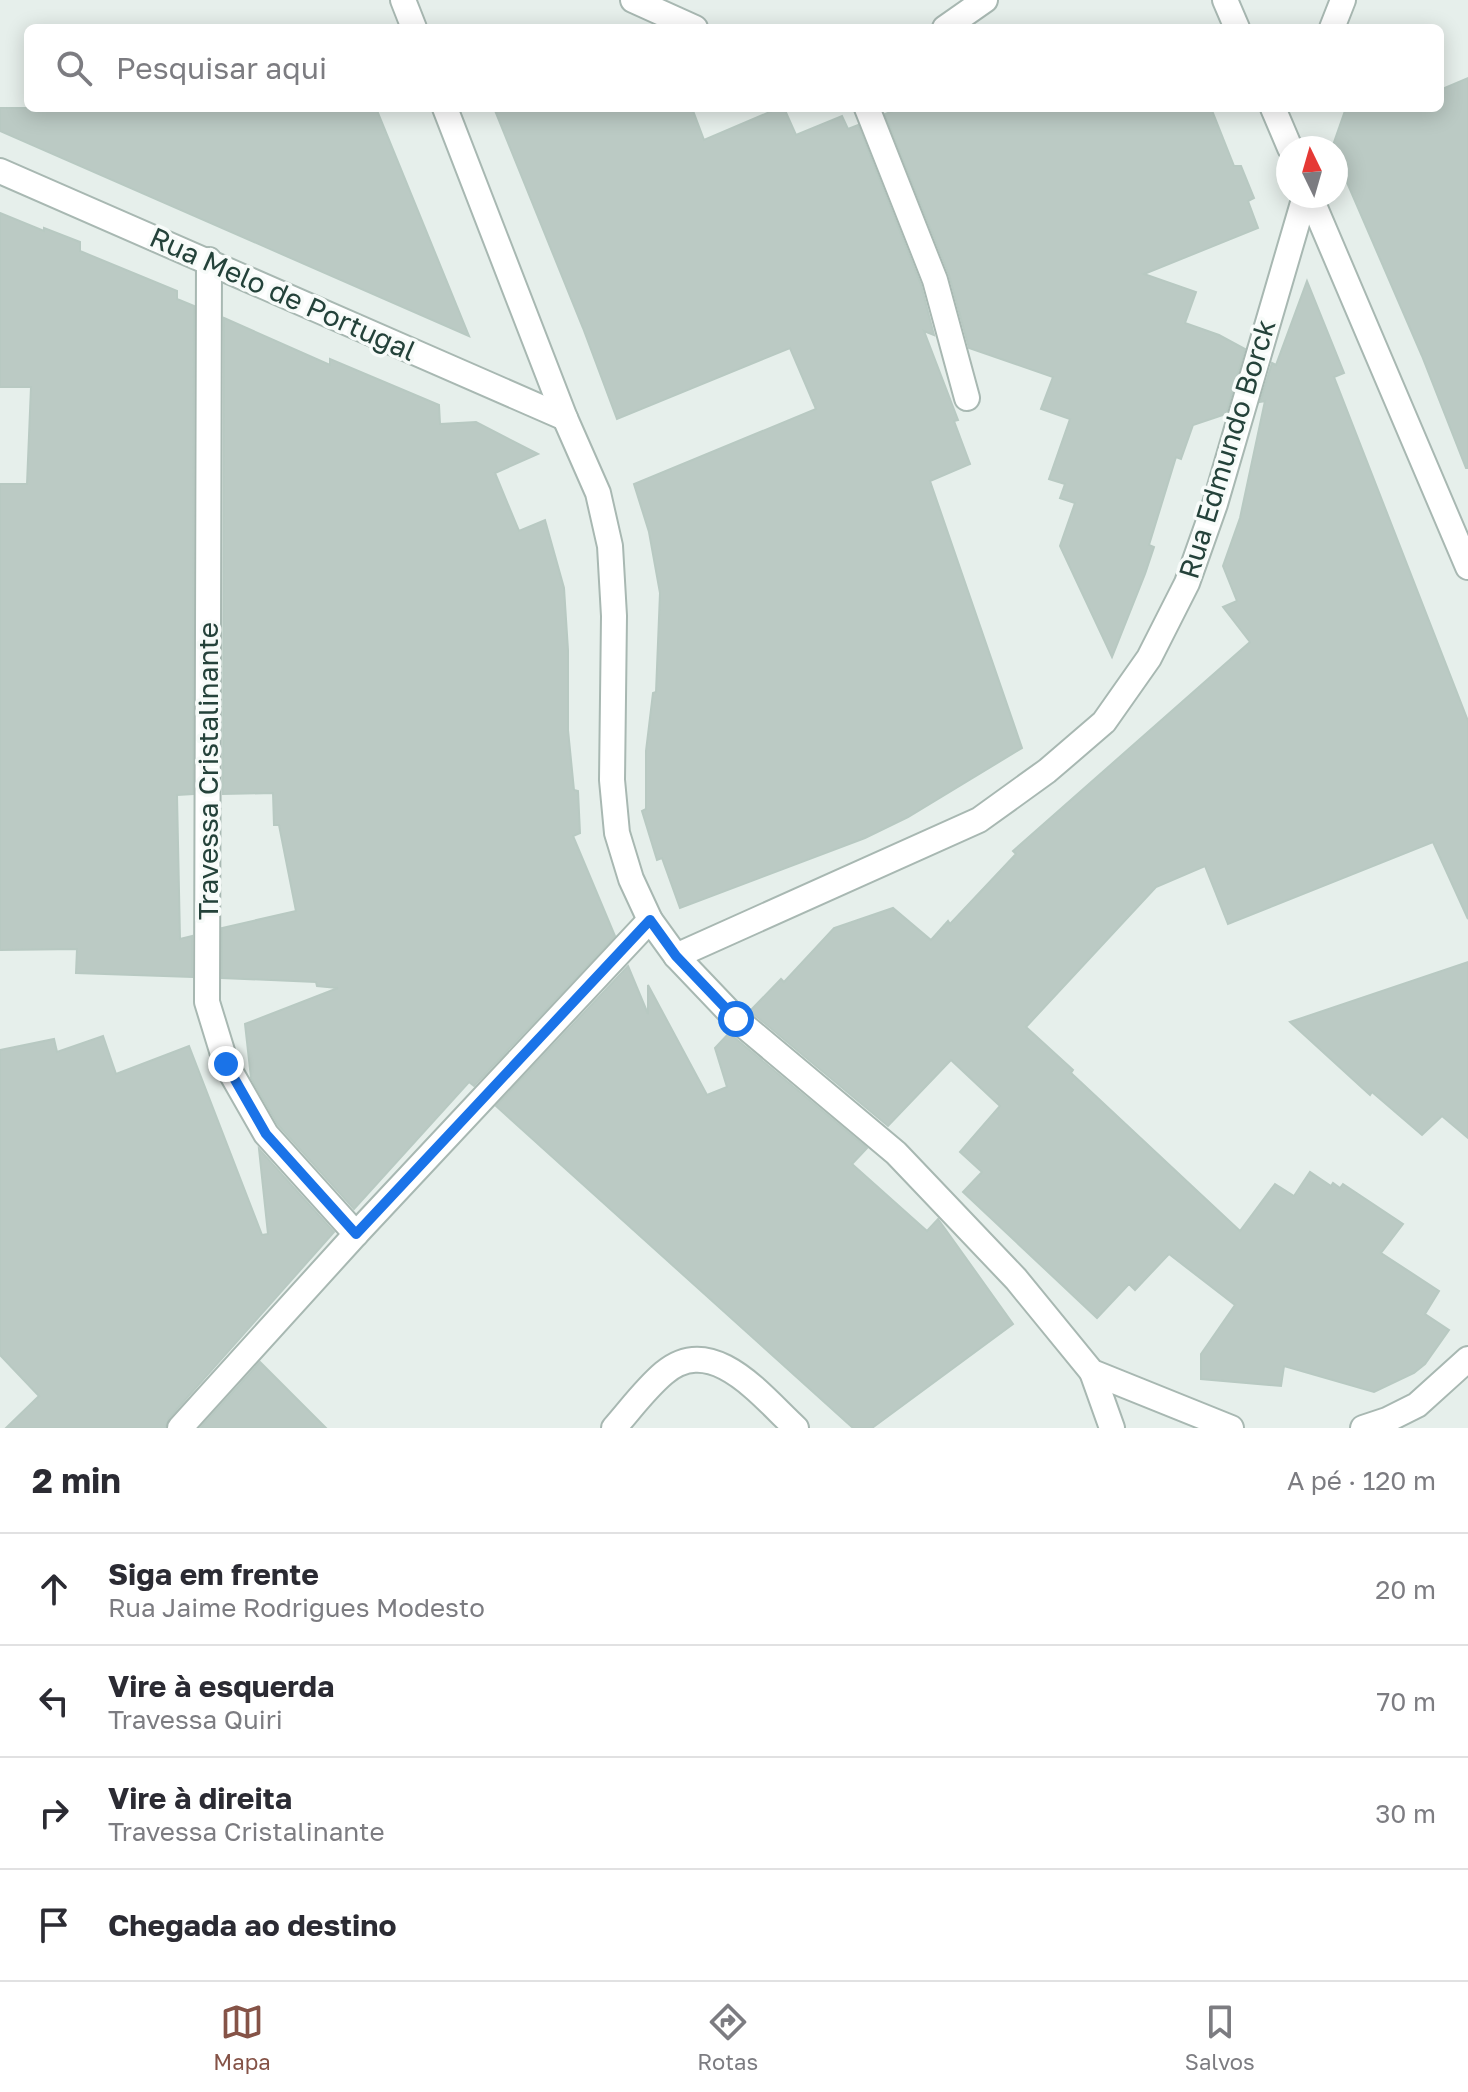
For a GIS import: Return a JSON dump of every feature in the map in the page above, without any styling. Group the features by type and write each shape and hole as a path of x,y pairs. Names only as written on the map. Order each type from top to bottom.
{"street":[{"path":"403,0 412,24"},
{"path":"633,0 686,24"},
{"path":"951,24 985,0"},
{"path":"1225,0 1235,24"},
{"path":"1334,24 1343,0"},
{"path":"447,112 565,418 598,493 610,546 614,663 612,780 617,833 631,879 650,920 676,956 736,1019 896,1153 1016,1279 1092,1372 1112,1428"},
{"path":"869,112 935,280 967,398"},
{"path":"1281,113 1287,136"},
{"name":"Rua Melo de Portugal","path":"0,171 565,418"},
{"name":"Rua Edmundo Borck","path":"676,956 979,820 1047,771 1104,722 1149,658 1187,583 1215,504 1303,208"},
{"path":"1312,208 1468,567"},
{"name":"Travessa Cristalinante","path":"209,260 207,1002 226,1064 266,1134 356,1234"},
{"path":"180,1428 356,1234 650,920"},
{"path":"1363,1428 1417,1405 1468,1359"},
{"path":"614,1428 663,1374 676,1365 698,1360 715,1361 729,1367 796,1428"},
{"path":"1092,1372 1231,1428"}],"building":[{"path":"1468,78 1468,468 1348,185 1348,136 1336,136 1345,112 1444,112 1444,88"},
{"path":"0,108 24,108 24,112 378,112 469,336 0,131"},
{"path":"496,112 694,112 704,140 770,112 786,112 796,135 842,116 848,129 858,125 921,285 934,335 924,331 958,420 954,421 970,464 930,481 1022,748 908,817 865,838 680,908 662,858 657,860 642,811 646,809 646,751 653,693 656,692 660,593 649,532 634,484 816,409 790,348 617,419"},
{"path":"1213,112 1234,166 1241,166 1254,198 1248,201 1258,228 1144,274 1196,292 1185,323 1219,335 1245,349 1226,414 1193,425 1181,459 1176,457 1149,545 1154,547 1112,657 1060,546 1075,503 1060,498 1065,484 1049,479 1070,419 1041,409 1053,377 969,348 949,275 885,114"},
{"path":"0,213 80,242 80,251 177,291 177,299 194,306 193,794 177,795 180,939 192,936 192,977 76,973 77,949 0,950 0,484 27,484 31,387 0,387"},
{"path":"1307,281 1344,373 1334,377 1468,721 1468,919 1433,842 1228,924 1205,866 1156,887 1026,1027 1240,1231 1275,1184 1294,1196 1310,1172 1331,1186 1333,1183 1340,1188 1343,1184 1403,1224 1381,1253 1439,1291 1425,1314 1449,1330 1425,1364 1414,1373 1374,1392 1284,1366 1281,1386 1201,1379 1201,1354 1235,1305 1169,1254 1135,1290 1129,1284 1097,1318 963,1192 982,1172 960,1152 1000,1106 951,1060 888,1126 750,1011 781,979 784,982 834,928 893,908 931,940 1016,854 1013,851 1250,642 1223,607 1237,601 1223,566 1240,518 1265,401 1260,402 1272,363 1276,365"},
{"path":"224,318 330,365 330,359 439,405 440,424 476,422 538,454 495,473 519,531 545,520 564,588 568,730 574,790 578,791 580,833 573,836 615,936 474,1086 469,1082 354,1209 278,1125 251,1078 245,1024 338,988 317,986 316,982 222,978 222,928 296,911 279,825 274,825 273,793 223,794"},
{"path":"1468,962 1468,1138 1442,1116 1422,1135 1372,1092 1370,1095 1290,1022"},
{"path":"628,966 648,1014 648,985 707,1095 727,1087 715,1048 729,1033 867,1148 852,1164 927,1231 938,1219 1013,1324 872,1428 853,1428 496,1106"},
{"path":"103,1036 116,1074 189,1046 262,1235 268,1234 259,1149 334,1232 169,1418 165,1428 6,1428 39,1396 0,1355 0,1050 54,1039 57,1052"},
{"path":"260,1362 326,1428 200,1428"}],"route":[{"path":"226,1064 266,1134 356,1234 650,920 676,956 736,1019"}]}
